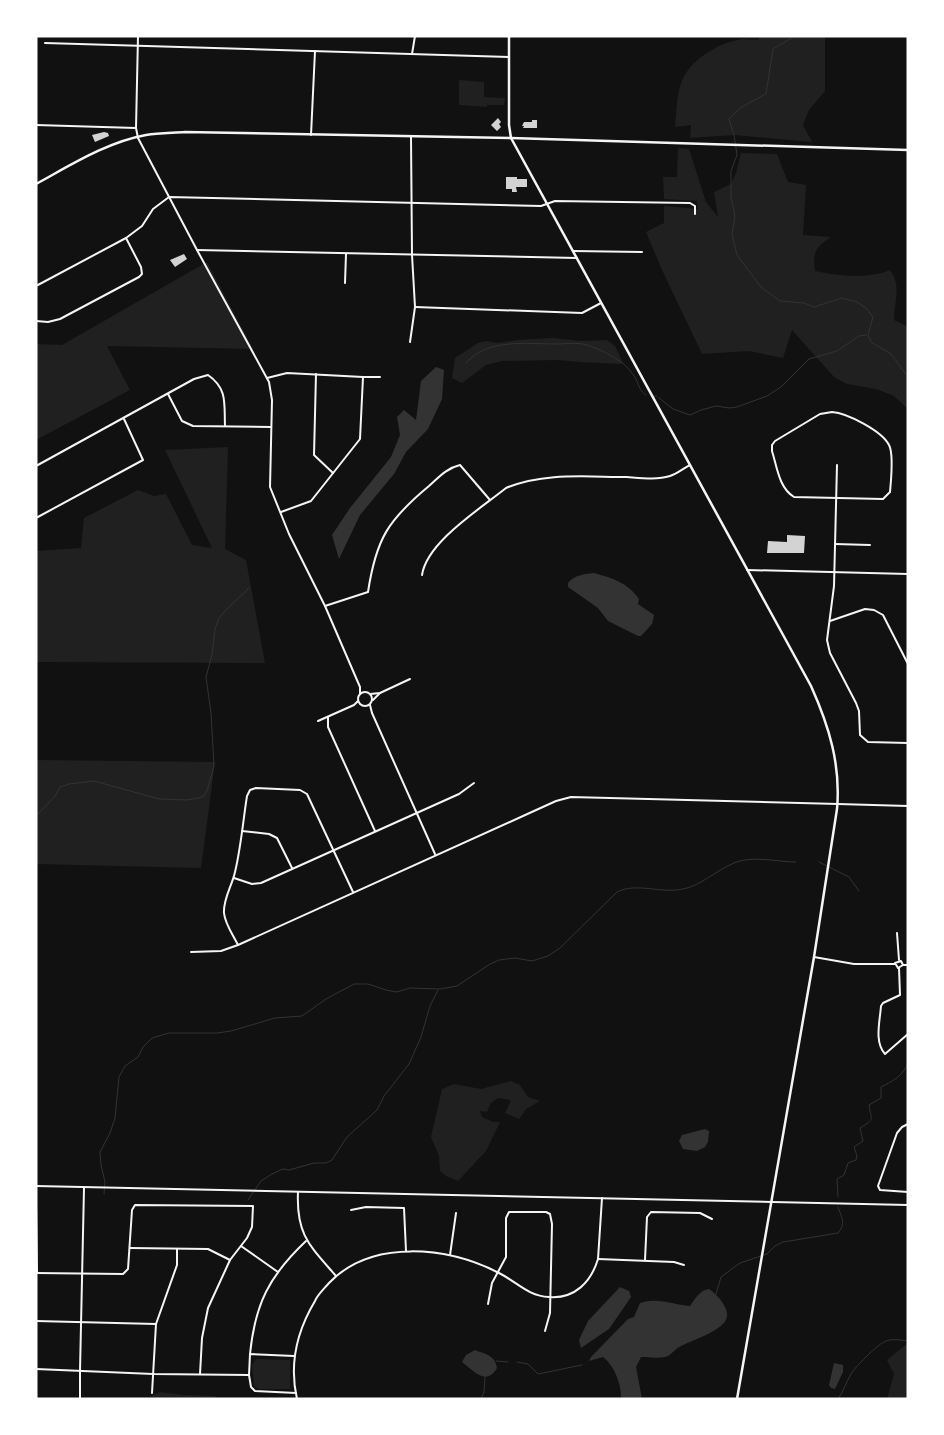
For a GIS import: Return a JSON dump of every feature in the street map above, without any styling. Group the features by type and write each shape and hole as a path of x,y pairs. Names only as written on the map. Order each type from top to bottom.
{"main road":[{"path":"509,36 509,125 511,138 811,686 824,715 836,762 838,804 814,957 737,1399"},
{"path":"36,184 87,156 116,144 144,136 185,132 511,138 908,150"}],"street":[{"path":"138,36 136,128 138,138 269,382 272,400 270,487 289,534 325,606 360,687 358,702 319,720 327,724"},
{"path":"412,54 415,36"},
{"path":"45,43 509,57"},
{"path":"311,135 315,51"},
{"path":"36,125 136,128"},
{"path":"410,342 415,307 412,255 411,137"},
{"path":"36,286 126,238 142,226 153,209 169,197 541,206 555,201 690,204 695,206 695,214"},
{"path":"36,321 48,322 60,319 139,277 142,274 141,267 126,238"},
{"path":"197,250 577,258"},
{"path":"573,251 642,252"},
{"path":"345,283 346,254"},
{"path":"415,307 582,313 602,303"},
{"path":"267,378 287,373 380,377"},
{"path":"316,374 314,455 333,473"},
{"path":"36,466 194,379 208,375 217,382 223,393 225,426"},
{"path":"280,512 311,501 360,439 363,377"},
{"path":"168,394 182,421 193,426 271,427"},
{"path":"840,412 868,427 889,444 891,452 890,492 883,499 836,498 794,497 787,493 772,451 772,445 775,441 820,414 840,412"},
{"path":"36,518 143,460 124,419"},
{"path":"325,606 368,592 374,559 387,528 401,510 451,467 460,464 490,500"},
{"path":"422,575 426,560 441,540 506,488 541,478 566,476 645,478 670,476 690,465"},
{"path":"837,465 834,586 827,640 830,653 856,703 860,735 868,742 908,743"},
{"path":"835,544 870,544"},
{"path":"747,570 908,574"},
{"path":"830,621 865,609 874,610 883,615 908,664"},
{"path":"360,687 370,694 380,693 410,679"},
{"path":"360,694 366,692"},
{"path":"366,707 380,693"},
{"path":"370,694 373,700"},
{"path":"358,702 361,705"},
{"path":"354,705 366,707 372,713"},
{"path":"370,705 435,854"},
{"path":"328,716 327,724 374,831"},
{"path":"234,878 252,884 261,883 459,794 474,783"},
{"path":"238,945 224,914 225,902 234,878 247,796 250,790 256,788 300,790 307,794 353,892"},
{"path":"191,952 222,951 238,945 392,876 435,854 556,801 571,797 908,806"},
{"path":"242,831 269,834 277,838 292,868"},
{"path":"897,933 899,960 903,965"},
{"path":"814,957 854,964 895,964 899,960"},
{"path":"895,964 899,968 900,995 883,1002 881,1006 878,1040 880,1048 885,1054 908,1034"},
{"path":"899,968 903,965 908,965"},
{"path":"908,1124 897,1133 878,1186 880,1190 908,1192"},
{"path":"36,1186 908,1205"},
{"path":"80,1399 84,1188"},
{"path":"298,1192 299,1217 306,1241 336,1276"},
{"path":"298,1399 293,1373 295,1348 306,1317 317,1297 336,1276 349,1267 366,1259 406,1251 450,1255 464,1258 499,1273 534,1295 550,1297 567,1296 581,1288 592,1273 598,1259 602,1198"},
{"path":"36,1206 37,1273 83,1275 123,1274 128,1269 132,1210 134,1205 253,1206 252,1227 230,1260 208,1308 202,1338 200,1374"},
{"path":"351,1210 366,1207 404,1208 406,1251"},
{"path":"488,1304 492,1283 506,1257 506,1218 510,1212 546,1212 550,1214 552,1224 550,1313 545,1331"},
{"path":"645,1260 647,1217 651,1212 700,1213 712,1219"},
{"path":"450,1255 456,1213"},
{"path":"296,1393 255,1391 251,1387 249,1375 250,1354 252,1333 261,1300 278,1272 292,1254 306,1241"},
{"path":"241,1246 278,1272"},
{"path":"130,1248 208,1249 230,1260"},
{"path":"152,1393 156,1324 178,1265 177,1249"},
{"path":"598,1259 674,1262 684,1265"},
{"path":"36,1321 156,1324"},
{"path":"250,1354 295,1356"},
{"path":"36,1369 153,1374 249,1375"}],"shaded area":[{"path":"761,36 825,36 825,91 809,110 803,125 812,142 734,135 690,138 691,125 675,127 680,85 691,67 703,56 726,43 742,39 758,40"},
{"path":"459,80 484,82 484,97 505,98 504,105 487,105 487,107 459,105"},
{"path":"678,148 689,149 706,202 718,217 714,192 731,184 741,153 777,154 788,182 806,185 803,235 831,237 816,251 814,259 815,271 863,276 890,270 894,276 897,288 894,320 908,327 908,409 894,396 876,389 847,384 834,377 792,330 783,358 749,351 702,354 646,232 664,223 664,206 698,209 697,201 664,199 663,177 677,177"},
{"path":"207,262 253,349 107,346 130,390 36,440 36,344 62,345"},
{"path":"553,338 580,341 607,340 615,346 623,363 558,360 502,361 486,365 462,383 452,378 455,358 478,343"},
{"path":"436,367 444,370 442,399 428,429 406,452 394,474 360,515 339,559 332,535 350,508 391,457 400,435 397,417 404,410 416,420 421,381"},
{"path":"228,447 225,549 246,560 265,663 36,662 36,551 81,548 84,518 138,490 154,496 166,494 192,545 212,548 165,450"},
{"path":"594,573 614,579 625,585 635,593 639,599 638,604 654,615 652,624 641,636 608,621 598,608 568,587 568,583 573,578"},
{"path":"36,760 215,762 201,868 36,864"},
{"path":"511,1081 520,1085 528,1097 540,1101 526,1109 519,1119 505,1113 511,1100 498,1098 491,1103 487,1112 480,1111 482,1117 493,1122 500,1122 486,1151 458,1181 446,1176 440,1171 439,1156 431,1137 442,1089 454,1084 481,1089"},
{"path":"705,1129 709,1131 708,1142 705,1147 697,1151 683,1149 679,1141 682,1135"},
{"path":"620,1287 629,1291 631,1297 609,1329 581,1348 579,1340 588,1321"},
{"path":"709,1289 717,1295 726,1310 726,1320 723,1324 708,1334 679,1347 668,1356 659,1358 641,1357 636,1367 642,1399 621,1399 619,1382 611,1365 603,1357 589,1361 591,1357 628,1319 634,1317 640,1303 660,1301 690,1306 700,1293"},
{"path":"908,1343 908,1399 887,1399 894,1374 887,1360"},
{"path":"475,1350 494,1360 497,1368 493,1374 484,1377 462,1362 466,1355"},
{"path":"256,1359 290,1360 290,1389 259,1389 254,1386 252,1365"},
{"path":"834,1363 843,1365 843,1372 835,1389 829,1385"},
{"path":"159,1392 216,1396 215,1399 150,1399 150,1397"}],"building":[{"path":"498,118 501,122 499,124 501,127 497,131 491,125"},
{"path":"532,120 537,120 537,128 523,128 524,122 532,122"},
{"path":"108,133 109,136 95,142 92,135"},
{"path":"506,177 527,179 527,187 516,187 517,192 512,192 512,189 506,189"},
{"path":"184,254 187,259 175,267 170,260"},
{"path":"787,535 805,536 804,553 767,553 768,541 787,542"}],"waterway":[{"path":"795,36 773,49 766,94 740,108 729,119 737,155 731,171 731,197 735,216 732,235 737,255 761,287 780,301 804,303 814,307 842,298 857,302 866,308 873,317 868,335 871,342 891,354 908,377"},
{"path":"659,398 673,409 690,415 716,406 737,407 767,396 781,387 809,359 837,351 859,336 866,335"},
{"path":"466,363 485,349 508,344 583,344 603,351 628,368 646,395"},
{"path":"36,816 56,795 60,787 94,781 159,799 187,800 204,796 214,766 211,713 206,677 212,655 215,629 219,618 249,588"},
{"path":"104,1194 105,1182 100,1152 115,1118 119,1077 125,1066 138,1057 143,1047 152,1038 169,1033 217,1033 231,1031 275,1018 302,1016 326,999 354,984 368,984 397,992 410,988 440,989 457,986 499,960 515,958 532,961 548,956 560,948 617,892 625,889 683,889 696,885 734,863 749,859 796,862"},
{"path":"819,862 849,877 859,891"},
{"path":"248,1200 261,1181 272,1174 283,1169 289,1170 314,1163 326,1163 332,1160 347,1137 377,1110 384,1096 409,1064 421,1037 430,1006 438,990"},
{"path":"838,1197 837,1179 844,1175 848,1163 856,1160 857,1156 854,1147 863,1141 860,1128 871,1119 869,1105 881,1098 881,1087 900,1075 908,1063"},
{"path":"716,1294 721,1277 740,1263 767,1254 775,1246 783,1242 838,1233 843,1224 838,1207"},
{"path":"838,1399 853,1371 876,1347 890,1340 908,1341"},
{"path":"496,1361 508,1362"},
{"path":"517,1362 528,1364 538,1374 582,1365"},
{"path":"481,1399 484,1392 485,1377"}]}
